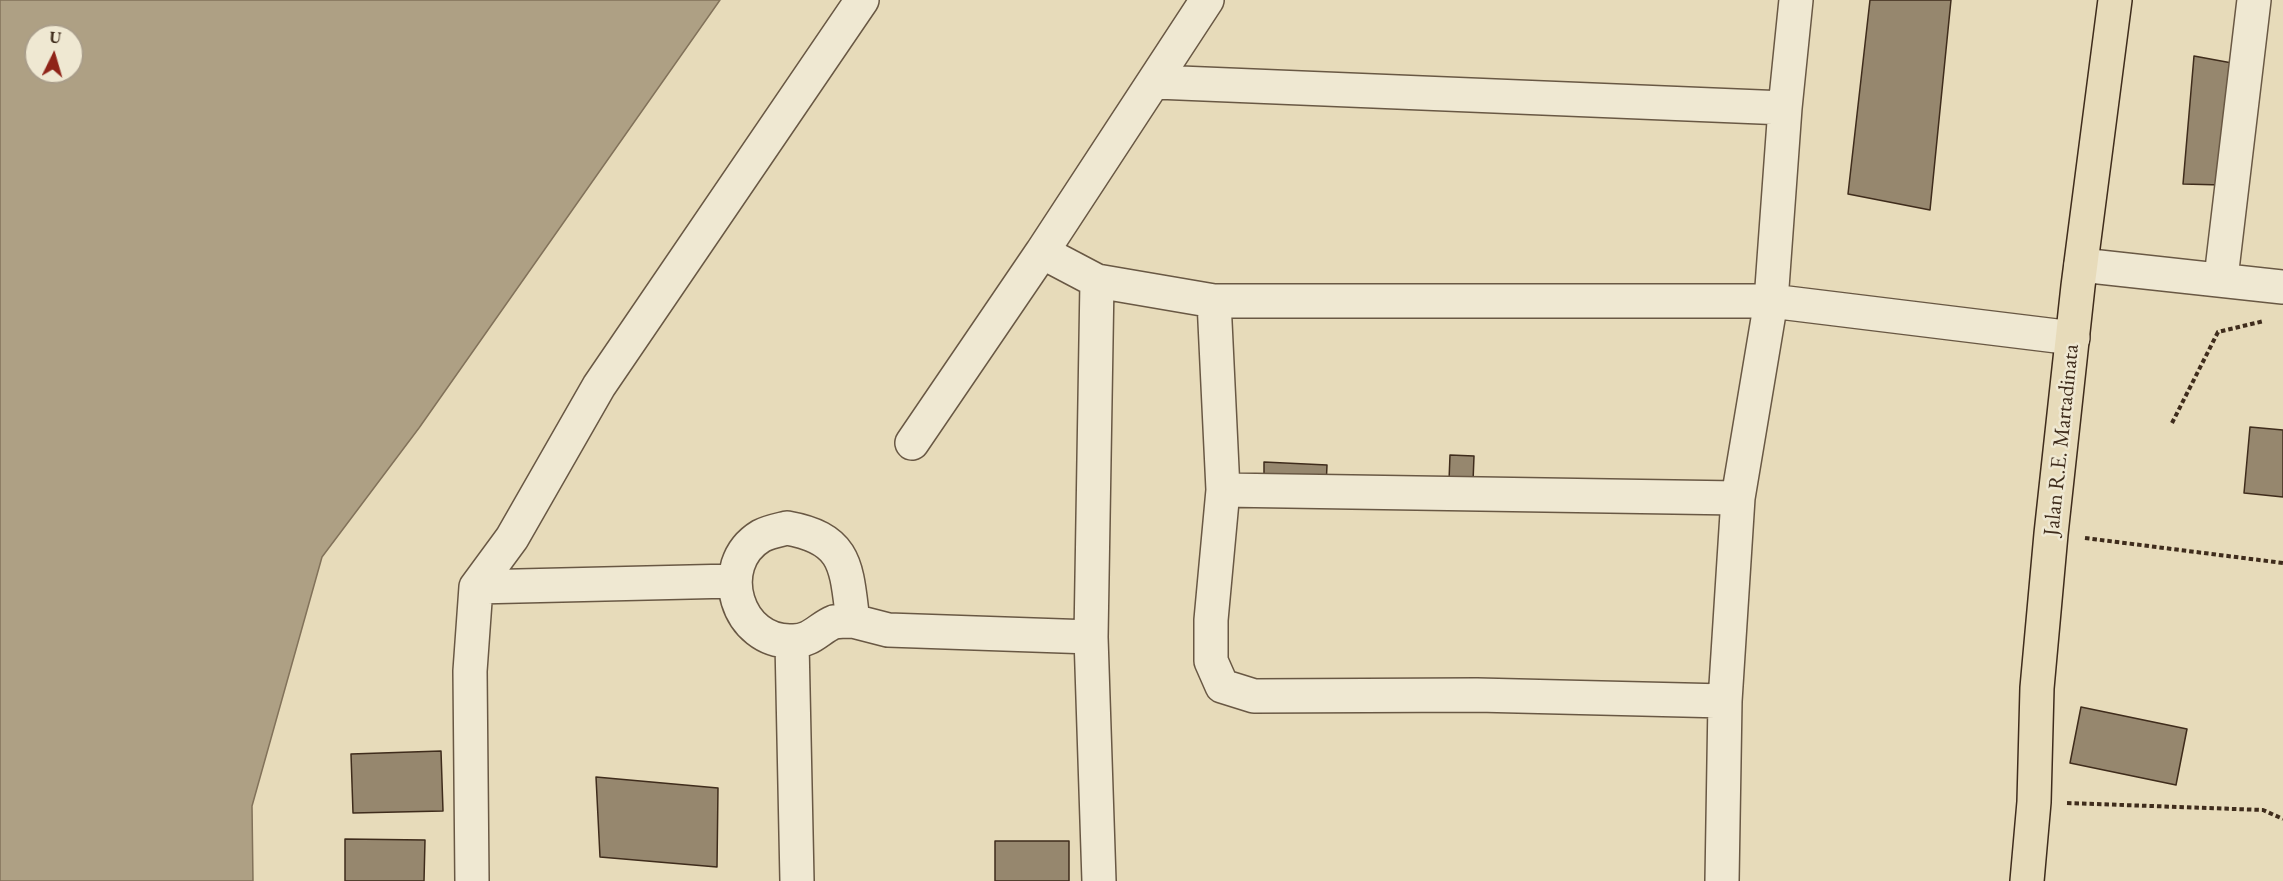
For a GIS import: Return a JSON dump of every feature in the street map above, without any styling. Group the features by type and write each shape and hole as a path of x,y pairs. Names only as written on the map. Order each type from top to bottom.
{"highway":[{"name":"Jalan R.E. Martadinata","path":"2027,881 2034,802 2037,688 2051,534 2081,265 2115,0"}],"street":[{"path":"472,881 470,670 476,587 512,538 599,386 862,0"},
{"path":"912,443 1156,82 1207,0"},
{"path":"1722,881 1725,701 1738,498 1771,301 1785,108 1796,0"},
{"path":"2221,278 2254,0"},
{"path":"1156,82 1785,108"},
{"path":"1042,252 1097,281 1214,301 1771,301 2073,338"},
{"path":"2081,265 2221,278 2283,287"},
{"path":"1097,281 1091,637 1099,881"},
{"path":"1214,301 1223,490 1211,661 1222,686 1254,696 1477,695 1725,701"},
{"path":"1223,490 1738,498"},
{"path":"853,621 847,574 836,550 814,533 787,528 761,536 741,555 734,581 740,612 761,634 792,642 814,636 834,622 853,621 888,630 1091,637"},
{"path":"476,587 734,581"},
{"path":"792,642 797,881"}],"path":[{"path":"2172,423 2218,332 2272,319"},
{"path":"2051,534 2283,563"},
{"path":"2034,802 2263,810 2283,819"}],"shaded area":[{"path":"0,0 720,0 419,428 322,557 252,806 253,881 0,881"}],"building":[{"path":"1870,0 1951,0 1930,210 1848,194"},
{"path":"2194,56 2232,63 2222,185 2183,184"},
{"path":"2250,427 2283,430 2283,497 2244,493"},
{"path":"1450,455 1474,456 1473,482 1449,481"},
{"path":"1264,462 1327,465 1326,488 1264,486"},
{"path":"2081,707 2187,729 2176,785 2070,763"},
{"path":"441,751 443,811 353,813 351,754"},
{"path":"596,777 718,788 717,867 600,857"},
{"path":"345,839 425,840 424,881 345,881"},
{"path":"995,841 1069,841 1069,881 995,881"}]}
